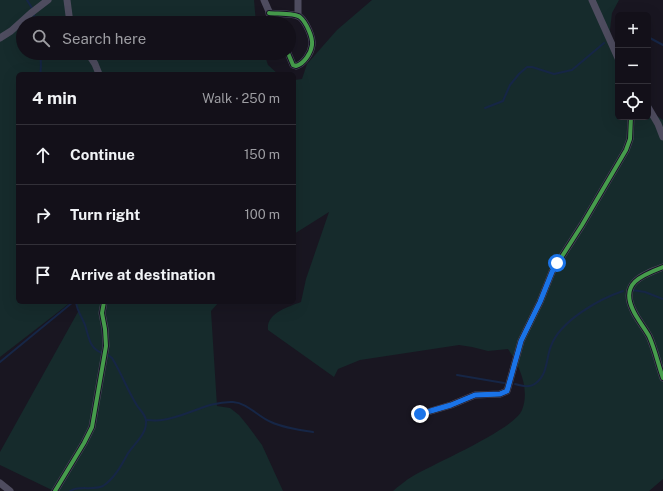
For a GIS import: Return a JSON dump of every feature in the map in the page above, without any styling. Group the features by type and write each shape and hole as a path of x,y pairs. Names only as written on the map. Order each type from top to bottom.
{"street":[{"path":"28,16 48,0"},
{"path":"66,0 69,16"},
{"path":"264,0 270,16"},
{"path":"298,0 298,16"},
{"path":"592,0 615,51"},
{"path":"269,13 298,16 304,22 310,33 312,47 306,58 298,66 293,65 291,60"},
{"path":"0,38 16,26"},
{"path":"92,60 98,72"},
{"path":"651,111 663,137"},
{"path":"420,414 451,405 475,395 500,394 507,391 521,341 540,302 552,272 582,225 626,150 630,133 631,120"},
{"path":"663,267 636,280 630,289 629,295 633,310 652,343 663,378"},
{"path":"55,491 92,427 106,346 102,314 104,304"},
{"path":"0,483 10,491"}],"green space":[{"path":"0,0 254,0 255,16 16,16 16,60 266,60 268,65 276,72 16,72 16,304 68,304 0,357"},
{"path":"372,0 619,0 612,13 610,30 615,47 615,120 651,120 651,112 663,120 663,479 649,491 393,491 413,476 472,446 505,427 516,418 522,410 525,394 524,386 520,370 508,349 488,351 459,345 360,360 338,369 334,377 268,330 270,319 274,315 301,302 306,279 329,212 296,233 296,80 302,79 307,64 337,30"},
{"path":"76,304 217,304 211,311 217,406 230,408 239,415 248,426 262,445 283,491 54,491 0,465 0,452 79,310"}],"waterway":[{"path":"27,0 32,8"},
{"path":"651,39 663,45"},
{"path":"485,108 503,101 510,85 527,67 532,67 554,74 572,70 604,43"},
{"path":"40,72 41,60"},
{"path":"632,290 645,292 663,299"},
{"path":"515,384 523,386 534,385 543,375 551,346 563,328 581,312 592,305 623,291"},
{"path":"0,362 71,304"},
{"path":"76,304 90,342 94,348 102,353"},
{"path":"70,491 78,488 94,488 103,486 111,480 144,432 146,421 145,417 134,401 112,358 108,355"},
{"path":"457,375 504,383"},
{"path":"146,420 171,418 206,406 224,402 233,402 248,407 266,420 276,424 313,432"}],"cycle path":[{"path":"269,13 298,16 305,22 309,30 312,42 309,55 304,61 296,66 293,65 291,60"},
{"path":"421,414 451,405 475,395 500,394 507,391 521,341 540,302 552,272 582,225 626,150 630,139 631,120"},
{"path":"663,267 648,273 635,281 629,293 633,310 649,336 663,378"},
{"path":"55,491 92,427 106,346 102,313 104,304"}],"route":[{"path":"420,414 451,405 475,395 504,394 507,391 521,341 557,263"}]}
